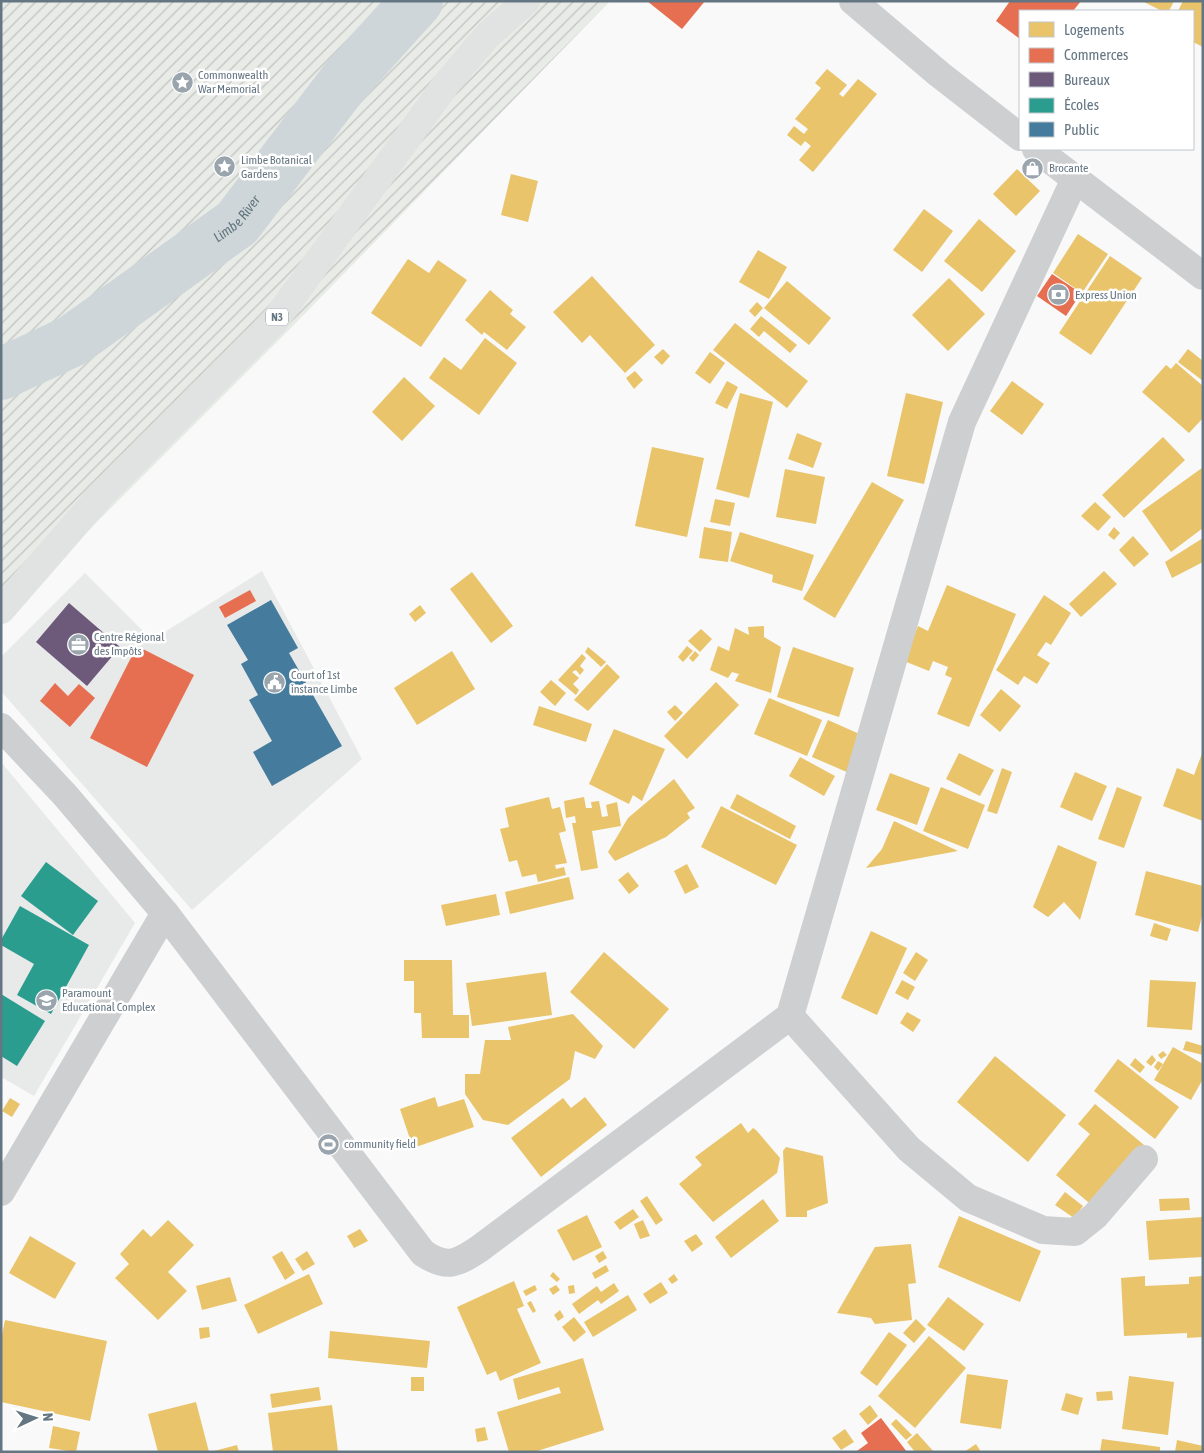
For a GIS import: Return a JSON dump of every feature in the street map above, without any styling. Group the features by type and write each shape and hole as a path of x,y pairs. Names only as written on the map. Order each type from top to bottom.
{"highway":[{"name":"N3","path":"1,610 101,495 274,322 447,83 487,36 526,1"}],"street":[{"path":"853,1 939,74 1019,136"},
{"path":"1037,150 1203,276"},
{"path":"1,727 65,795 165,913 423,1253 438,1263 458,1262 479,1249 790,1016 962,422 1075,179"},
{"path":"1,1192 165,913"},
{"path":"790,1016 909,1150 968,1198 1043,1230 1075,1232 1095,1216 1144,1159"}],"shaded area":[{"name":"Limbe Botanical Gardens","path":"1,1 610,1 286,333 1,618"},
{"path":"262,571 362,759 192,910 1,691 1,657 85,573 152,640"},
{"name":"Paramount Educational Complex","path":"1,762 135,923 34,1096 1,1077"}],"building: Logements":[{"path":"1142,1 1174,1 1170,10 1160,10"},
{"path":"1183,1 1203,1 1203,47 1194,42 1194,10 1178,10"},
{"path":"827,69 847,85 839,94 843,97 858,79 877,94 813,172 799,160 811,146 805,141 801,146 787,135 794,126 804,134 808,129 795,119 821,88 815,83"},
{"path":"1017,169 1040,191 1016,216 993,194"},
{"path":"511,174 538,181 528,222 501,215"},
{"path":"924,209 953,231 922,272 893,250"},
{"path":"979,219 1016,251 982,292 944,261"},
{"path":"1078,234 1108,254 1082,293 1053,273"},
{"path":"758,250 787,267 769,299 739,282"},
{"path":"1110,256 1142,278 1091,355 1059,333"},
{"path":"408,259 429,273 438,260 467,280 421,347 371,313"},
{"path":"592,276 655,345 625,373 590,335 582,343 553,312"},
{"path":"949,278 985,314 948,351 912,315"},
{"path":"787,281 831,318 809,345 764,308"},
{"path":"490,290 513,310 510,314 526,327 507,350 484,332 482,335 465,320"},
{"path":"757,302 763,308 755,317 749,311"},
{"path":"761,316 797,345 790,353 764,331 759,337 750,329"},
{"path":"735,323 808,381 787,408 713,350"},
{"path":"485,338 517,363 479,415 429,378 444,357 461,370"},
{"path":"663,349 670,356 662,365 654,357"},
{"path":"1188,349 1203,361 1203,381 1178,362"},
{"path":"710,352 725,363 710,384 695,373"},
{"path":"1176,363 1203,386 1203,418 1189,433 1142,392 1166,365 1171,369"},
{"path":"635,371 643,380 634,389 626,378"},
{"path":"404,377 435,406 402,441 372,412"},
{"path":"727,381 738,387 727,409 715,403"},
{"path":"1012,381 1044,404 1022,435 990,411"},
{"path":"740,393 773,402 749,498 716,489"},
{"path":"906,393 943,402 924,484 887,476"},
{"path":"797,433 822,443 813,468 788,459"},
{"path":"1163,437 1185,460 1124,518 1102,495"},
{"path":"652,447 704,458 687,537 635,526"},
{"path":"1202,468 1203,528 1171,552 1142,511"},
{"path":"785,469 825,477 816,524 776,517"},
{"path":"872,482 904,500 835,618 803,599"},
{"path":"715,499 735,503 730,526 710,522"},
{"path":"1095,502 1111,517 1098,531 1081,516"},
{"path":"704,527 732,532 728,562 699,558"},
{"path":"1114,527 1120,533 1114,540 1108,535"},
{"path":"740,532 814,555 802,591 772,582 773,575 730,561"},
{"path":"1133,536 1149,554 1134,567 1119,550"},
{"path":"1203,538 1203,562 1172,578 1165,562"},
{"path":"1104,571 1117,584 1081,617 1069,604"},
{"path":"472,572 513,626 491,643 450,589"},
{"path":"947,585 1016,614 969,727 937,714 952,678 945,675 948,667 933,661 929,671 904,661 918,626 928,631"},
{"path":"1044,595 1071,613 1051,645 1046,642 1037,655 1050,663 1037,684 1024,676 1018,685 996,670"},
{"path":"420,605 426,613 415,622 409,614"},
{"path":"764,626 764,637 781,647 771,693 735,681 739,674 732,672 728,678 710,670 718,646 729,651 735,628 749,635 748,627"},
{"path":"701,629 712,639 700,652 688,641"},
{"path":"687,646 693,651 683,662 678,657"},
{"path":"588,647 606,662 601,667 585,652"},
{"path":"793,647 854,668 839,717 777,697"},
{"path":"452,651 475,689 417,725 394,688"},
{"path":"695,651 699,655 693,662 689,658"},
{"path":"582,654 586,658 580,666 584,670 580,675 576,670 572,672 579,678 573,684 579,690 576,695 558,680"},
{"path":"607,664 620,677 588,711 574,700"},
{"path":"551,680 566,693 555,706 540,692"},
{"path":"716,682 739,705 687,759 664,736"},
{"path":"1001,689 1021,706 1000,732 980,715"},
{"path":"769,698 822,720 807,756 754,734"},
{"path":"675,705 683,713 675,721 667,712"},
{"path":"539,706 592,724 586,742 533,725"},
{"path":"828,720 864,736 849,773 812,757"},
{"path":"614,729 665,749 642,801 633,795 629,804 589,784"},
{"path":"1203,751 1203,821 1163,806 1177,768 1194,775"},
{"path":"959,753 994,770 980,796 946,779"},
{"path":"800,757 835,776 824,796 789,776"},
{"path":"1002,768 1012,772 997,814 987,811"},
{"path":"1075,772 1107,786 1092,821 1060,807"},
{"path":"890,773 930,788 917,825 876,810"},
{"path":"674,779 695,808 687,813 690,818 666,837 615,861 608,852 628,818"},
{"path":"941,787 985,805 968,849 923,831"},
{"path":"1117,787 1142,797 1124,848 1098,839"},
{"path":"737,794 796,826 790,839 730,808"},
{"path":"549,797 552,809 560,807 566,831 559,833 567,863 555,865 556,869 564,867 566,875 538,882 536,874 522,877 517,860 509,862 500,829 509,827 505,808"},
{"path":"584,797 586,808 592,808 591,802 599,801 602,817 608,816 606,805 617,802 621,826 592,831 598,868 581,871 572,823 576,823 575,816 566,818 564,801"},
{"path":"721,806 797,845 776,885 701,847"},
{"path":"894,821 958,851 866,868 882,849"},
{"path":"1058,845 1097,862 1080,920 1064,902 1048,917 1033,907"},
{"path":"687,864 699,887 685,894 674,871"},
{"path":"1146,871 1203,886 1203,912 1198,932 1135,915"},
{"path":"628,872 639,886 629,894 618,880"},
{"path":"569,877 574,899 510,914 505,892"},
{"path":"496,894 500,915 446,926 441,905"},
{"path":"1154,923 1171,929 1167,941 1150,936"},
{"path":"871,931 907,948 877,1015 841,998"},
{"path":"604,952 669,1009 634,1049 570,992"},
{"path":"916,952 928,960 915,981 903,973"},
{"path":"404,960 452,960 453,1015 469,1015 469,1038 422,1038 421,1013 414,1013 414,981 404,981"},
{"path":"546,972 552,1015 472,1026 466,983"},
{"path":"902,980 915,987 908,1000 895,993"},
{"path":"1150,980 1196,982 1192,1030 1147,1027"},
{"path":"907,1012 921,1020 913,1032 900,1023"},
{"path":"573,1014 603,1046 595,1059 575,1051 570,1079 508,1125 483,1120 465,1094 465,1074 480,1074 485,1040 511,1040 508,1027"},
{"path":"1186,1041 1203,1046 1203,1055 1183,1050"},
{"path":"1173,1047 1203,1064 1203,1079 1191,1100 1154,1080"},
{"path":"1163,1051 1167,1055 1161,1059 1158,1055"},
{"path":"1152,1055 1156,1060 1151,1066 1146,1062"},
{"path":"995,1056 1066,1115 1028,1162 957,1102"},
{"path":"1135,1058 1145,1067 1140,1073 1130,1065"},
{"path":"1118,1059 1179,1107 1155,1139 1094,1091"},
{"path":"1158,1061 1163,1064 1158,1071 1154,1067"},
{"path":"435,1097 438,1107 464,1099 474,1127 413,1148 400,1109"},
{"path":"585,1097 607,1125 541,1177 511,1138 563,1098 571,1108"},
{"path":"10,1098 20,1104 12,1117 2,1111"},
{"path":"1095,1104 1144,1145 1094,1207 1056,1175 1090,1134 1078,1124"},
{"path":"741,1123 748,1133 753,1128 756,1130 780,1158 777,1173 713,1222 679,1184 702,1165 695,1157"},
{"path":"786,1147 823,1156 828,1203 807,1211 807,1217 786,1217 783,1151"},
{"path":"1065,1192 1083,1206 1074,1218 1055,1205"},
{"path":"647,1196 663,1220 656,1225 640,1201"},
{"path":"1189,1198 1190,1210 1160,1211 1159,1199"},
{"path":"763,1199 779,1221 731,1258 715,1237"},
{"path":"633,1209 639,1217 620,1230 614,1222"},
{"path":"587,1215 602,1247 573,1261 557,1230"},
{"path":"959,1216 1041,1251 1020,1302 938,1267"},
{"path":"1203,1217 1203,1257 1149,1260 1146,1221"},
{"path":"168,1220 194,1245 168,1272 187,1291 158,1320 115,1278 129,1264 120,1254 143,1229 151,1237"},
{"path":"643,1220 650,1236 640,1239 634,1224"},
{"path":"360,1229 368,1241 354,1248 347,1236"},
{"path":"696,1234 703,1244 692,1252 684,1241"},
{"path":"30,1236 76,1263 55,1299 9,1273"},
{"path":"911,1244 916,1283 908,1284 912,1320 875,1324 871,1318 837,1313 875,1247"},
{"path":"282,1251 295,1273 285,1280 272,1257"},
{"path":"307,1251 315,1264 303,1271 295,1259"},
{"path":"603,1251 607,1258 599,1263 595,1256"},
{"path":"606,1265 609,1271 595,1279 592,1273"},
{"path":"553,1272 560,1279 557,1282 550,1276"},
{"path":"309,1274 323,1304 258,1334 244,1305"},
{"path":"674,1274 678,1280 672,1284 668,1279"},
{"path":"1145,1276 1145,1286 1189,1284 1189,1277 1203,1276 1203,1337 1187,1338 1187,1333 1124,1336 1121,1278"},
{"path":"230,1277 237,1301 202,1310 196,1286"},
{"path":"514,1281 524,1306 517,1309 541,1363 500,1381 496,1371 487,1375 457,1307"},
{"path":"661,1282 668,1293 650,1304 643,1294"},
{"path":"614,1283 619,1291 601,1304 598,1300 579,1314 572,1304 597,1286 601,1292"},
{"path":"535,1285 537,1290 526,1296 523,1291"},
{"path":"556,1285 560,1290 553,1295 549,1289"},
{"path":"574,1285 575,1293 569,1294 568,1286"},
{"path":"628,1295 637,1310 593,1337 584,1322"},
{"path":"948,1297 984,1324 964,1351 927,1325"},
{"path":"531,1301 536,1311 533,1313 527,1303"},
{"path":"560,1310 564,1317 558,1321 554,1315"},
{"path":"574,1317 586,1332 574,1342 562,1327"},
{"path":"916,1319 926,1329 914,1343 903,1333"},
{"path":"5,1320 107,1341 90,1421 1,1402 1,1340"},
{"path":"209,1327 210,1337 200,1339 199,1328"},
{"path":"330,1331 430,1341 427,1368 328,1358"},
{"path":"889,1332 907,1345 877,1386 860,1373"},
{"path":"929,1336 966,1368 915,1428 878,1396"},
{"path":"583,1358 604,1430 534,1452 509,1452 497,1412 561,1393 559,1387 518,1400 513,1379"},
{"path":"967,1374 1008,1380 1001,1429 960,1423"},
{"path":"1129,1376 1174,1382 1168,1435 1122,1429"},
{"path":"411,1377 424,1377 424,1391 411,1391"},
{"path":"319,1387 321,1400 272,1408 270,1394"},
{"path":"1112,1391 1113,1400 1097,1401 1096,1392"},
{"path":"1066,1393 1083,1398 1078,1415 1061,1410"},
{"path":"196,1402 209,1452 158,1452 148,1414"},
{"path":"332,1405 338,1452 273,1452 268,1413"},
{"path":"870,1405 878,1416 868,1425 859,1414"},
{"path":"896,1419 912,1435 906,1440 891,1424"},
{"path":"53,1426 80,1432 76,1452 49,1448"},
{"path":"485,1427 488,1440 477,1442 475,1429"},
{"path":"845,1429 854,1442 841,1450 832,1438"},
{"path":"917,1433 934,1452 915,1452 907,1442"},
{"path":"1102,1439 1160,1447 1160,1452 1100,1452"},
{"path":"1177,1440 1203,1446 1203,1452 1175,1452"},
{"path":"976,1444 981,1452 964,1452"},
{"path":"237,1445 239,1452 214,1452 214,1451"}],"building: Commerces":[{"path":"647,1 705,1 682,29"},
{"path":"1010,1 1081,1 1074,10 1019,10 1019,38 996,21"},
{"name":"Express Union","path":"1052,274 1081,293 1066,316 1037,296"},
{"path":"250,590 256,601 225,618 219,607"},
{"path":"137,646 194,675 147,767 90,738"},
{"path":"55,683 68,696 79,684 95,698 70,727 40,701"},
{"path":"881,1418 907,1452 857,1451 868,1443 861,1433"}],"building: Bureaux":[{"name":"Centre Régional des Impôts","path":"69,603 120,647 87,686 36,642"}],"building: Écoles":[{"path":"46,862 98,901 73,935 21,896"},
{"path":"20,906 89,945 51,1014 17,995 34,964 1,945 1,940"},
{"path":"1,994 45,1021 17,1066 1,1056"}],"building: Public":[{"path":"271,600 298,648 289,653 342,746 272,786 253,752 272,741 249,700 258,695 241,664 248,660 227,625"}],"waterway":[{"name":"Limbe River","path":"1,374 72,341 237,223 344,82 417,1"}],"place":[{"name":"Commonwealth War Memorial","path":"182,82"},
{"name":"Limbe Botanical Gardens","path":"225,167"},
{"name":"Brocante","path":"1033,168"},
{"name":"Express Union","path":"1059,295"},
{"name":"Centre Régional des Impôts","path":"78,644"},
{"name":"Court of 1st instance Limbe","path":"275,682"},
{"name":"Paramount Educational Complex","path":"46,1000"},
{"name":"community field","path":"328,1144"}]}
